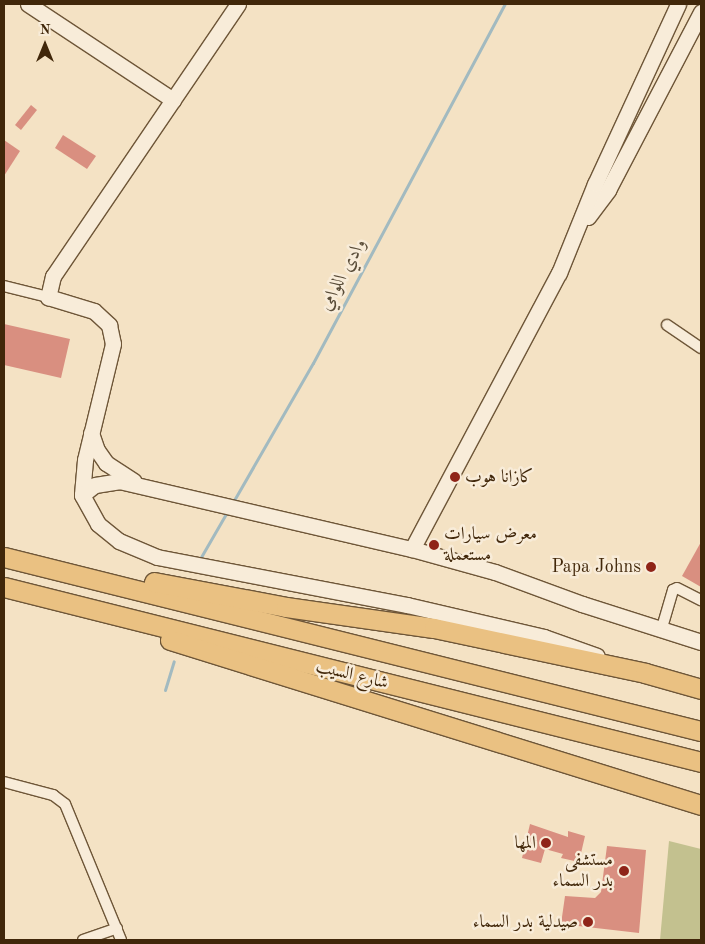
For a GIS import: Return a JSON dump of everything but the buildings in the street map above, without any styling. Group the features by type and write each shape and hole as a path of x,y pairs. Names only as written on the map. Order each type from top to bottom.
{"highway":[{"path":"4,552 286,607 434,628 645,673 701,689"},
{"name":"شارع السيب","path":"4,557 701,731"},
{"name":"شارع السيب","path":"4,587 701,762"},
{"path":"75,605 186,646 701,805"}],"street":[{"path":"28,4 173,100"},
{"path":"48,297 53,276 238,4"},
{"path":"412,550 505,380 559,273 678,4"},
{"path":"575,235 608,190 701,12"},
{"path":"4,286 94,311 109,325 112,344 91,431 82,495 98,524 119,541 157,557 408,605 544,637 645,673"},
{"path":"667,324 701,348"},
{"path":"91,431 97,450 106,463 141,485"},
{"path":"82,495 105,481 141,485 412,550 495,572 661,631 701,642"},
{"path":"661,631 673,590 677,588 701,600"},
{"path":"4,782 53,795 65,804 120,936 84,940"}],"shaded area":[{"path":"669,841 701,849 701,940 660,940"}],"waterway":[{"name":"وادي اللوامي","path":"233,502 313,363 505,4"},
{"name":"وادي اللوامي","path":"201,557 227,512"},
{"name":"وادي اللوامي","path":"165,690 174,661"}],"place":[{"name":"كازانا هوب","path":"455,477"},
{"name":"معرض سيارات مستعملة","path":"434,545"},
{"name":"Papa Johns","path":"651,567"},
{"name":"المها","path":"546,843"},
{"name":"مستشفى بدر السماء","path":"624,871"},
{"name":"صيدلية بدر السماء","path":"588,922"}]}
